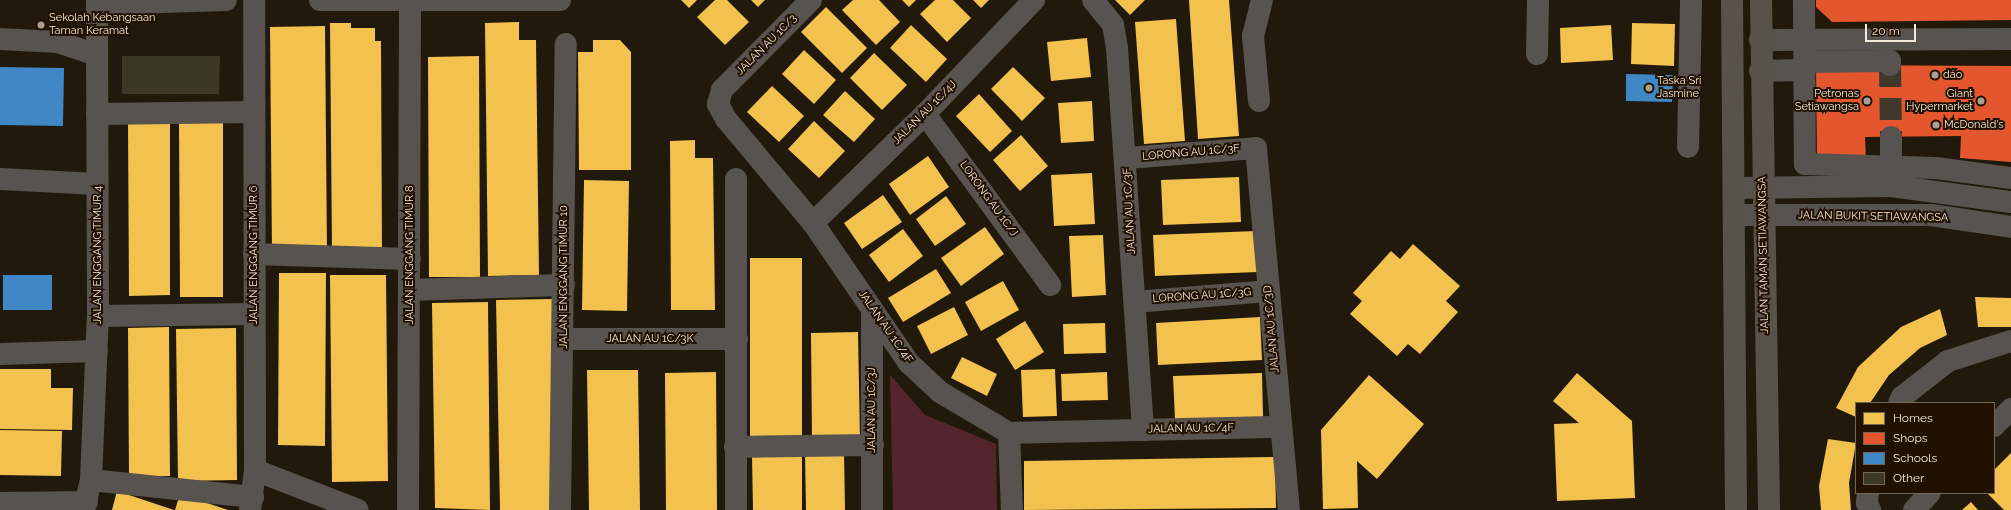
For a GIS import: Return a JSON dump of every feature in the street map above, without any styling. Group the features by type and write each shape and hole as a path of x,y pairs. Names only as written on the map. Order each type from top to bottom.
{"main road":[{"path":"1732,0 1735,215 1736,510"},
{"name":"JALAN TAMAN SETIAWANGSA","path":"1760,0 1760,70 1769,510"}],"street":[{"path":"97,2 226,0"},
{"name":"JALAN ENGGANG TIMUR 6","path":"251,503 255,470 254,0"},
{"path":"320,0 560,0"},
{"name":"JALAN AU 1C/3","path":"722,90 811,0"},
{"name":"JALAN AU 1C/4J","path":"813,223 925,114 1034,0"},
{"name":"JALAN AU 1C/3F","path":"1093,0 1113,25 1117,48 1127,158 1143,430"},
{"path":"1260,101 1253,36 1262,0"},
{"path":"1537,54 1538,0"},
{"path":"1688,147 1691,0"},
{"path":"1804,0 1805,164 1891,176 1918,188 2011,202"},
{"name":"JALAN ENGGANG TIMUR 8","path":"408,510 410,1"},
{"name":"JALAN ENGGANG TIMUR 4","path":"86,506 91,480 98,316 97,2"},
{"path":"0,39 58,42 97,55"},
{"path":"1760,40 2011,39"},
{"name":"JALAN ENGGANG TIMUR 10","path":"560,510 566,44"},
{"path":"1760,70 1890,61 1890,65"},
{"name":"JALAN AU 1C/4F","path":"722,90 718,104 726,119 813,223 909,363 940,392 1009,433 1280,427"},
{"path":"97,114 254,112"},
{"name":"LORONG AU 1C/J","path":"925,114 1050,285"},
{"path":"1891,137 1891,176"},
{"name":"LORONG AU 1C/3F","path":"1127,158 1256,148"},
{"name":"JALAN AU 1C/3D","path":"1256,148 1280,427 1289,510"},
{"path":"1734,188 1763,188 1891,176 1936,168 2011,178"},
{"path":"0,179 97,184"},
{"path":"736,180 736,510"},
{"path":"1918,188 1931,215"},
{"name":"JALAN BUKIT SETIAWANGSA","path":"1735,215 1931,215 2011,227"},
{"path":"254,254 410,259"},
{"path":"410,290 564,285"},
{"name":"LORONG AU 1C/3G","path":"1135,302 1268,291"},
{"name":"JALAN AU 1C/3J","path":"872,309 872,510"},
{"path":"98,316 254,314"},
{"name":"JALAN AU 1C/3K","path":"563,339 737,339"},
{"path":"1900,402 1902,397 1948,361 2011,341"},
{"path":"0,354 97,352"},
{"path":"1995,425 2011,409"},
{"path":"1009,433 1012,510"},
{"path":"735,447 873,445"},
{"path":"255,470 358,510"},
{"path":"91,480 251,503"},
{"path":"1868,494 1867,503 1870,510"},
{"path":"1914,510 1929,494"},
{"path":"0,503 86,506"}],"shaded area":[{"path":"890,375 925,415 996,444 997,510 893,510"}],"building: Homes":[{"path":"681,0 697,0 689,8"},
{"path":"715,0 727,0 749,22 725,45 697,17"},
{"path":"751,0 765,0 758,7"},
{"path":"853,0 879,0 900,22 876,45 842,10"},
{"path":"902,0 916,0 909,7"},
{"path":"935,0 953,0 971,18 947,42 920,14"},
{"path":"973,0 989,0 981,8"},
{"path":"1115,0 1145,0 1130,15"},
{"path":"1189,0 1229,0 1239,136 1198,139"},
{"path":"826,7 867,48 842,73 801,32"},
{"path":"1176,19 1185,141 1144,144 1135,22"},
{"path":"519,22 519,40 536,40 539,275 488,276 485,23"},
{"path":"330,23 351,23 351,28 375,28 375,41 381,41 382,252 332,253"},
{"path":"1632,23 1675,24 1674,66 1631,64"},
{"path":"911,25 947,59 926,82 890,48"},
{"path":"1611,25 1613,60 1561,63 1560,28"},
{"path":"325,26 327,254 272,254 270,27"},
{"path":"1087,38 1091,77 1051,81 1047,42"},
{"path":"593,40 620,40 631,52 631,170 579,170 578,52 593,52"},
{"path":"804,50 836,80 814,104 782,74"},
{"path":"874,53 907,85 882,110 850,78"},
{"path":"479,56 480,277 429,277 428,57"},
{"path":"1013,67 1045,98 1022,121 991,89"},
{"path":"772,86 804,116 779,142 747,112"},
{"path":"845,91 875,119 854,142 823,115"},
{"path":"979,94 1012,131 990,152 956,116"},
{"path":"1092,101 1094,141 1061,143 1058,103"},
{"path":"814,121 845,151 819,178 788,149"},
{"path":"128,122 170,122 170,295 129,296"},
{"path":"179,123 223,123 223,297 180,297"},
{"path":"1021,135 1048,166 1020,191 993,160"},
{"path":"695,140 695,158 713,158 715,310 671,310 670,141"},
{"path":"928,156 949,187 910,215 889,184"},
{"path":"1092,173 1095,224 1054,226 1051,175"},
{"path":"1239,177 1241,222 1163,225 1161,180"},
{"path":"584,180 629,181 627,311 582,310"},
{"path":"883,195 902,222 862,249 844,223"},
{"path":"946,196 966,224 935,246 916,219"},
{"path":"985,227 1004,254 961,286 941,258"},
{"path":"903,229 923,256 889,282 869,255"},
{"path":"1256,231 1258,272 1155,276 1153,235"},
{"path":"1103,235 1106,295 1072,297 1069,236"},
{"path":"1413,244 1460,286 1446,301 1458,312 1420,354 1408,344 1397,356 1350,314 1362,301 1353,293 1391,251 1400,259"},
{"path":"750,258 802,258 802,440 750,440"},
{"path":"936,269 951,293 903,322 888,298"},
{"path":"279,273 326,273 325,446 278,445"},
{"path":"330,275 386,275 388,481 332,482"},
{"path":"1003,281 1019,310 981,331 965,302"},
{"path":"1975,297 2011,298 2011,327 1978,327"},
{"path":"553,299 556,510 500,510 496,300"},
{"path":"488,302 490,510 435,508 432,303"},
{"path":"954,307 968,335 931,354 917,326"},
{"path":"1940,309 1947,335 1920,348 1889,375 1871,402 1855,402 1855,417 1836,408 1858,367 1901,327"},
{"path":"1260,317 1262,360 1158,365 1156,323"},
{"path":"1025,321 1044,352 1015,370 996,339"},
{"path":"1105,323 1106,353 1064,354 1063,324"},
{"path":"169,327 170,476 129,476 128,328"},
{"path":"236,328 237,480 178,481 176,329"},
{"path":"858,332 860,440 812,441 811,333"},
{"path":"962,357 997,374 987,396 951,378"},
{"path":"0,369 51,369 51,388 73,388 72,430 0,429"},
{"path":"1055,369 1057,416 1023,417 1021,370"},
{"path":"587,370 638,370 640,510 589,510"},
{"path":"716,372 717,510 666,510 665,373"},
{"path":"1107,372 1108,400 1062,401 1061,374"},
{"path":"1262,373 1263,417 1175,420 1173,376"},
{"path":"1577,373 1632,421 1635,498 1557,501 1554,424 1579,423 1553,401"},
{"path":"1369,375 1424,424 1377,479 1357,461 1358,508 1323,509 1321,430"},
{"path":"0,430 62,431 61,476 0,475"},
{"path":"1828,439 1855,443 1849,483 1851,510 1821,510 1819,486"},
{"path":"844,452 845,510 806,510 805,453"},
{"path":"2011,453 2011,510 2004,510 1988,494 1995,494 1995,469"},
{"path":"752,456 802,456 802,510 753,510"},
{"path":"1275,457 1276,508 1024,510 1024,461"},
{"path":"117,491 174,510 112,510"},
{"path":"180,494 228,510 175,510"},
{"path":"1971,502 1978,510 1962,510"}],"building: Shops":[{"path":"1816,0 2011,0 2011,20 1832,22 1816,7"},
{"path":"1816,65 2011,66 2011,162 1960,158 1961,136 1865,137 1866,160 1817,160"}],"building: Schools":[{"path":"0,67 64,68 63,126 0,125"},
{"name":"Taska Sri Jasmine","path":"1626,74 1673,75 1672,102 1626,101"},
{"path":"3,275 52,275 52,310 3,310"}],"building: Other":[{"path":"122,56 220,56 219,94 122,94"}],"tunnel":[{"path":"1890,65 1891,137"}],"place":[{"name":"Sekolah Kebangsaan Taman Keramat","path":"41,25"},
{"name":"dáo","path":"1935,75"},
{"name":"Taska Sri Jasmine","path":"1649,88"},
{"name":"Petronas Setiawangsa","path":"1867,101"},
{"name":"Giant Hypermarket","path":"1981,101"},
{"name":"McDonald's","path":"1936,125"}]}
